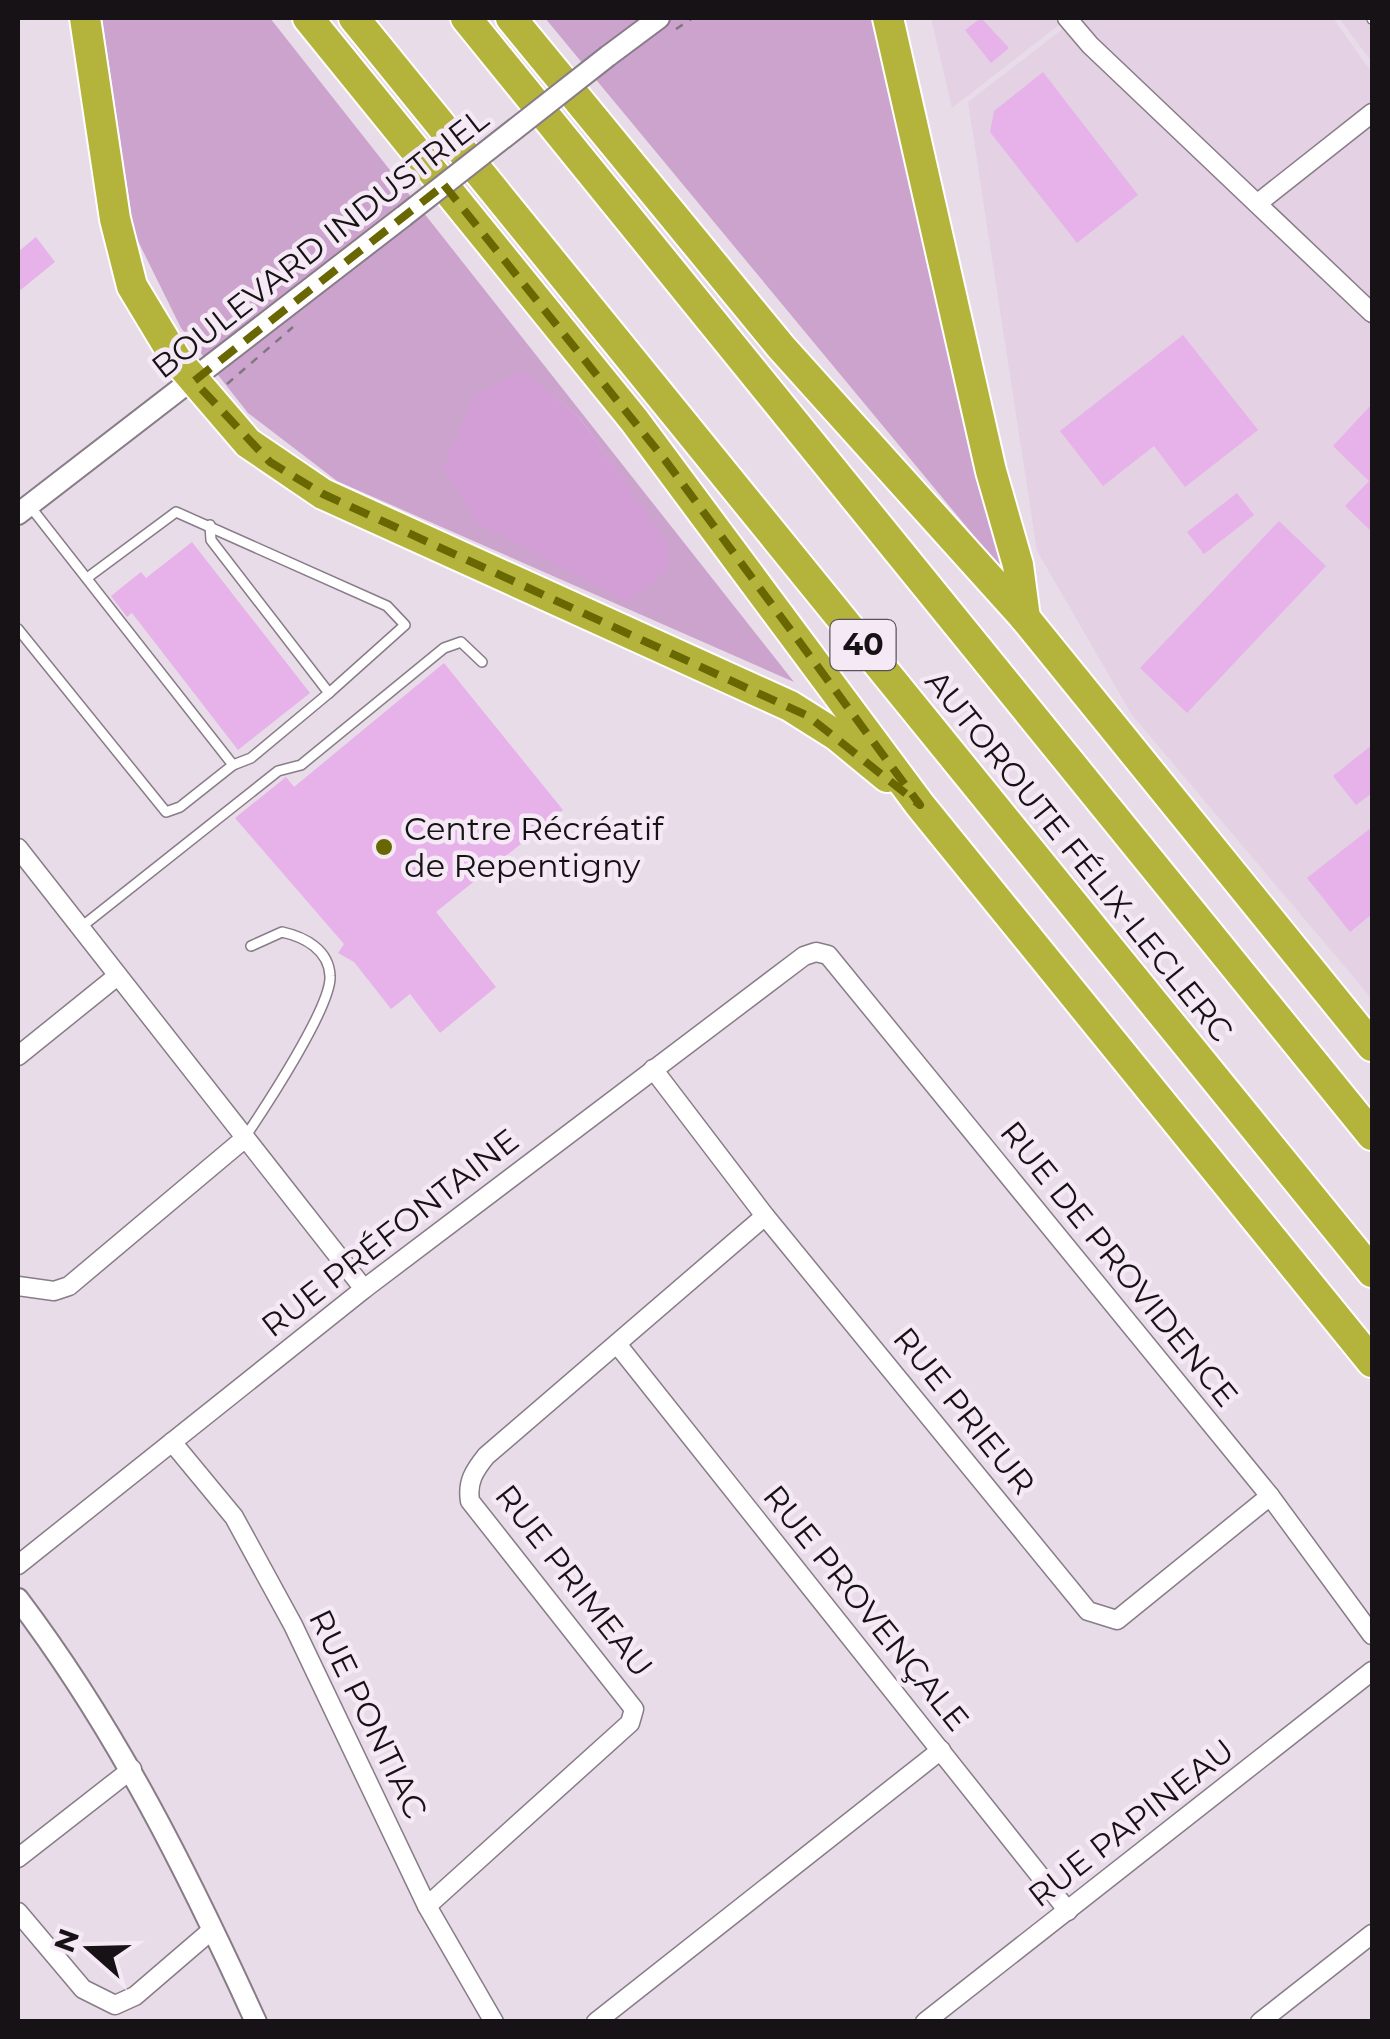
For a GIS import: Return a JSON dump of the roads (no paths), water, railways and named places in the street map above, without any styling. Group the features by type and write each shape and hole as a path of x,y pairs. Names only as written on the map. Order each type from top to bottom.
{"highway":[{"path":"85,18 114,219 127,272 148,318 194,381 248,443 296,480 790,706 836,735 920,805"},
{"path":"308,18 634,420 920,805 1372,1362"},
{"name":"AUTOROUTE FÉLIX-LECLERC","path":"354,18 1372,1272"},
{"name":"AUTOROUTE FÉLIX-LECLERC","path":"466,18 1372,1135"},
{"path":"511,18 760,321 1025,618 1372,1046"},
{"path":"888,18 991,471 1018,566 1025,618"}],"street":[{"name":"BOULEVARD INDUSTRIEL","path":"23,510 658,18"},
{"path":"1067,18 1090,45 1372,313"},
{"path":"1258,203 1372,113"},
{"path":"18,848 364,1289"},
{"name":"RUE DE PROVIDENCE","path":"804,956 816,952 828,956 1270,1496 1372,1636"},
{"name":"RUE PRÉFONTAINE","path":"18,1565 364,1289 804,956"},
{"path":"18,1056 116,977"},
{"name":"RUE PRIEUR","path":"653,1070 765,1216 1097,1616 1117,1620 1270,1496"},
{"path":"18,1286 54,1291 69,1286 244,1139"},
{"name":"RUE PRIMEAU","path":"427,1906 630,1723 634,1709 470,1501 468,1489 473,1472 486,1456 765,1216"},
{"name":"RUE PROVENÇALE","path":"617,1344 1068,1911"},
{"name":"RUE PONTIAC","path":"172,1442 234,1517 270,1581 427,1906 494,2022"},
{"path":"18,1599 84,1690 132,1768 214,1928 256,2022"},
{"name":"RUE PAPINEAU","path":"925,2022 1372,1672"},
{"path":"596,2022 941,1750"},
{"path":"18,1858 132,1768"},
{"path":"18,1912 83,1989 116,2005 136,1996 214,1928"},
{"path":"1260,2022 1371,1938"}],"lane":[{"path":"23,510 87,578 233,765"},
{"path":"18,630 166,812 180,807 233,765 251,758 405,624 374,599 210,525 170,513 87,578"},
{"path":"210,525 211,540 329,693"},
{"path":"80,928 278,770 301,765 444,648 461,642 482,662"},
{"path":"244,1139 288,1069 330,984 323,955 305,940 282,932 251,946"}],"place":[{"name":"Centre Récréatif de Repentigny","path":"384,847"}]}
